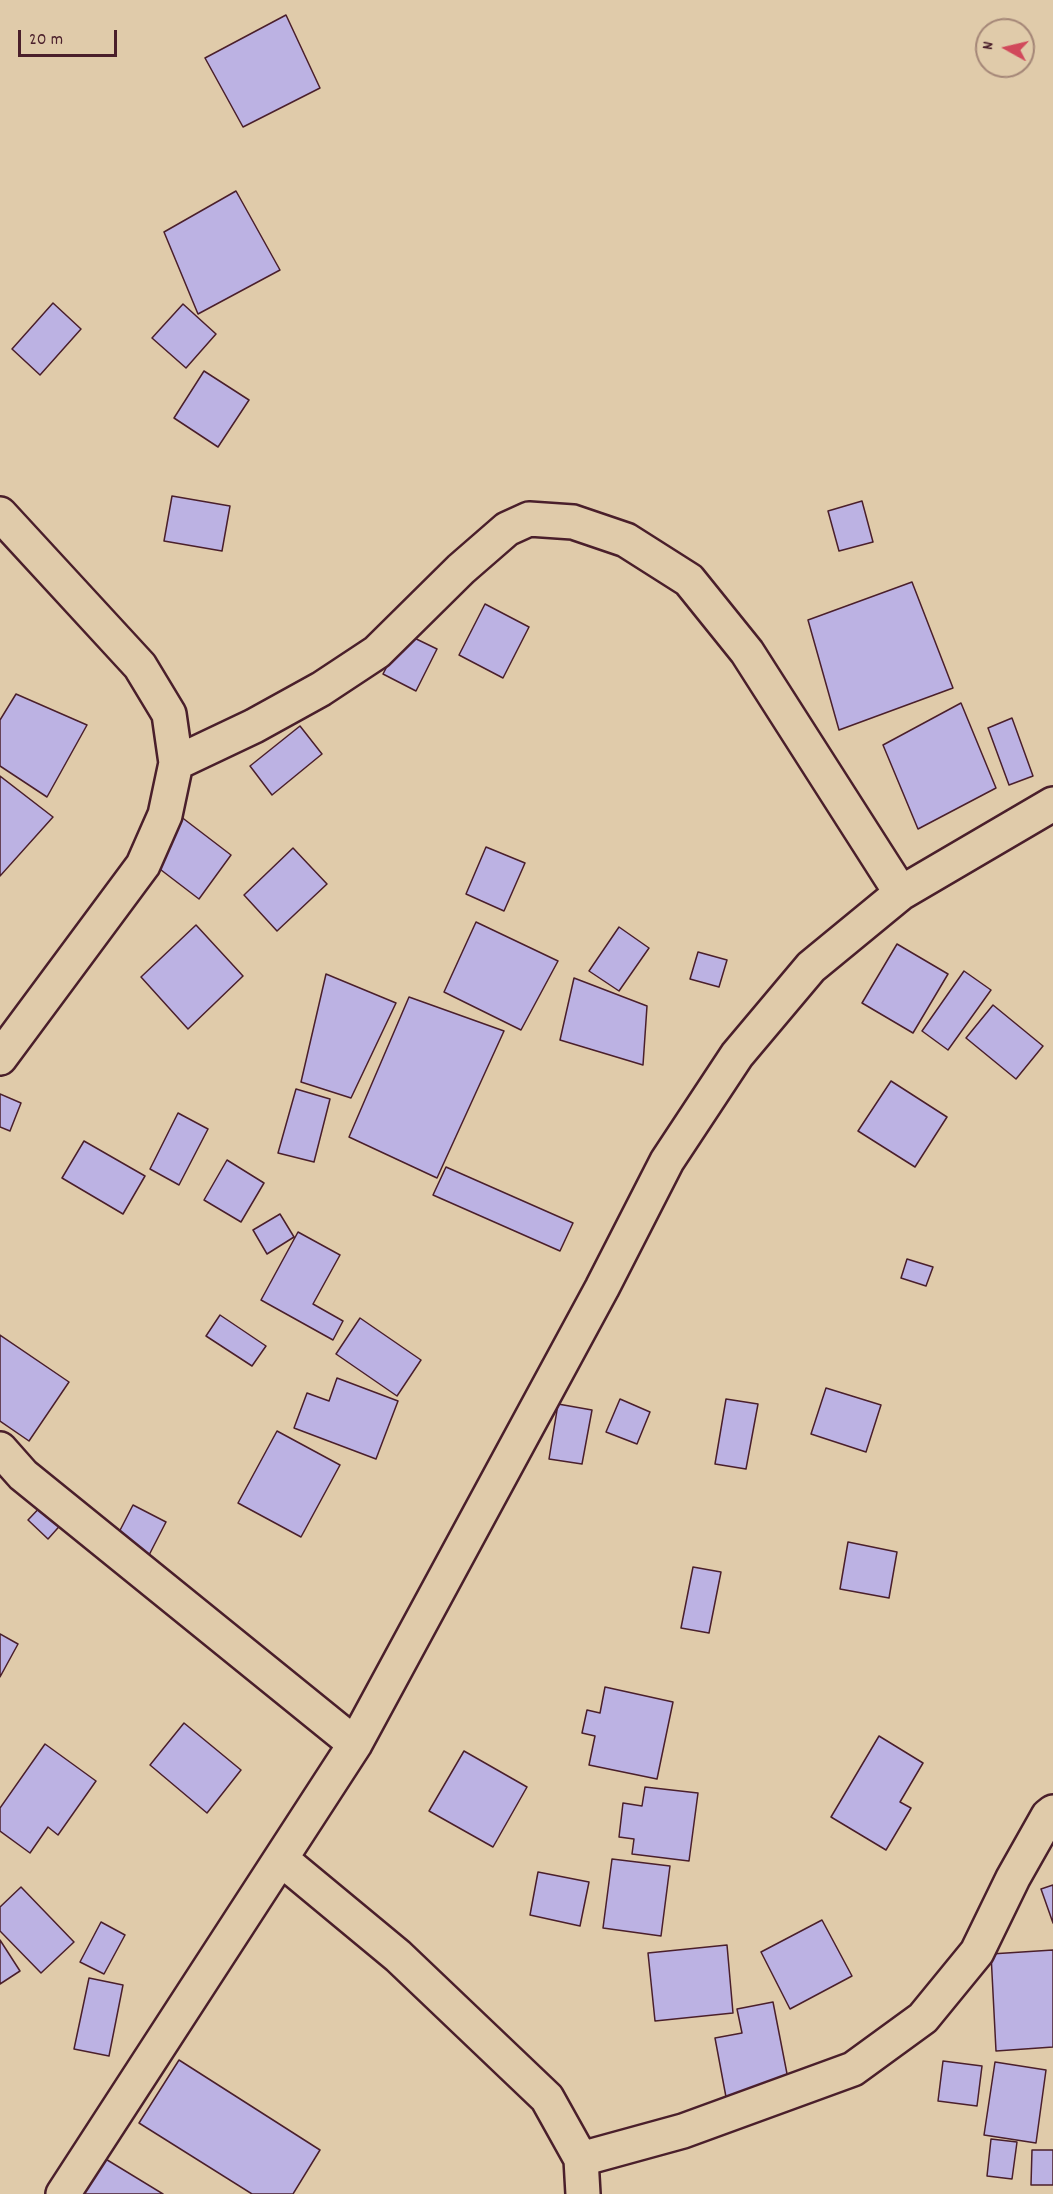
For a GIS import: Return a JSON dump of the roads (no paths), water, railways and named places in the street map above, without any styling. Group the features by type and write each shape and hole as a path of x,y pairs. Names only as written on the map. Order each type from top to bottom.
{"street":[{"path":"0,514 140,666 169,714 176,763 165,815 143,865 0,1058"},
{"path":"176,763 254,726 321,689 377,652 461,569 507,529 529,519 573,522 626,540 689,580 747,652 901,893"},
{"path":"63,2194 355,1744 602,1288 667,1161 737,1055 811,967 901,893 1053,804"},
{"path":"0,1449 23,1475 355,1744"},
{"path":"581,2159 683,2131 853,2069 923,2018 977,1952 1013,1878 1048,1816 1053,1812"},
{"path":"281,1859 398,1956 547,2098 581,2159 583,2194"}]}
